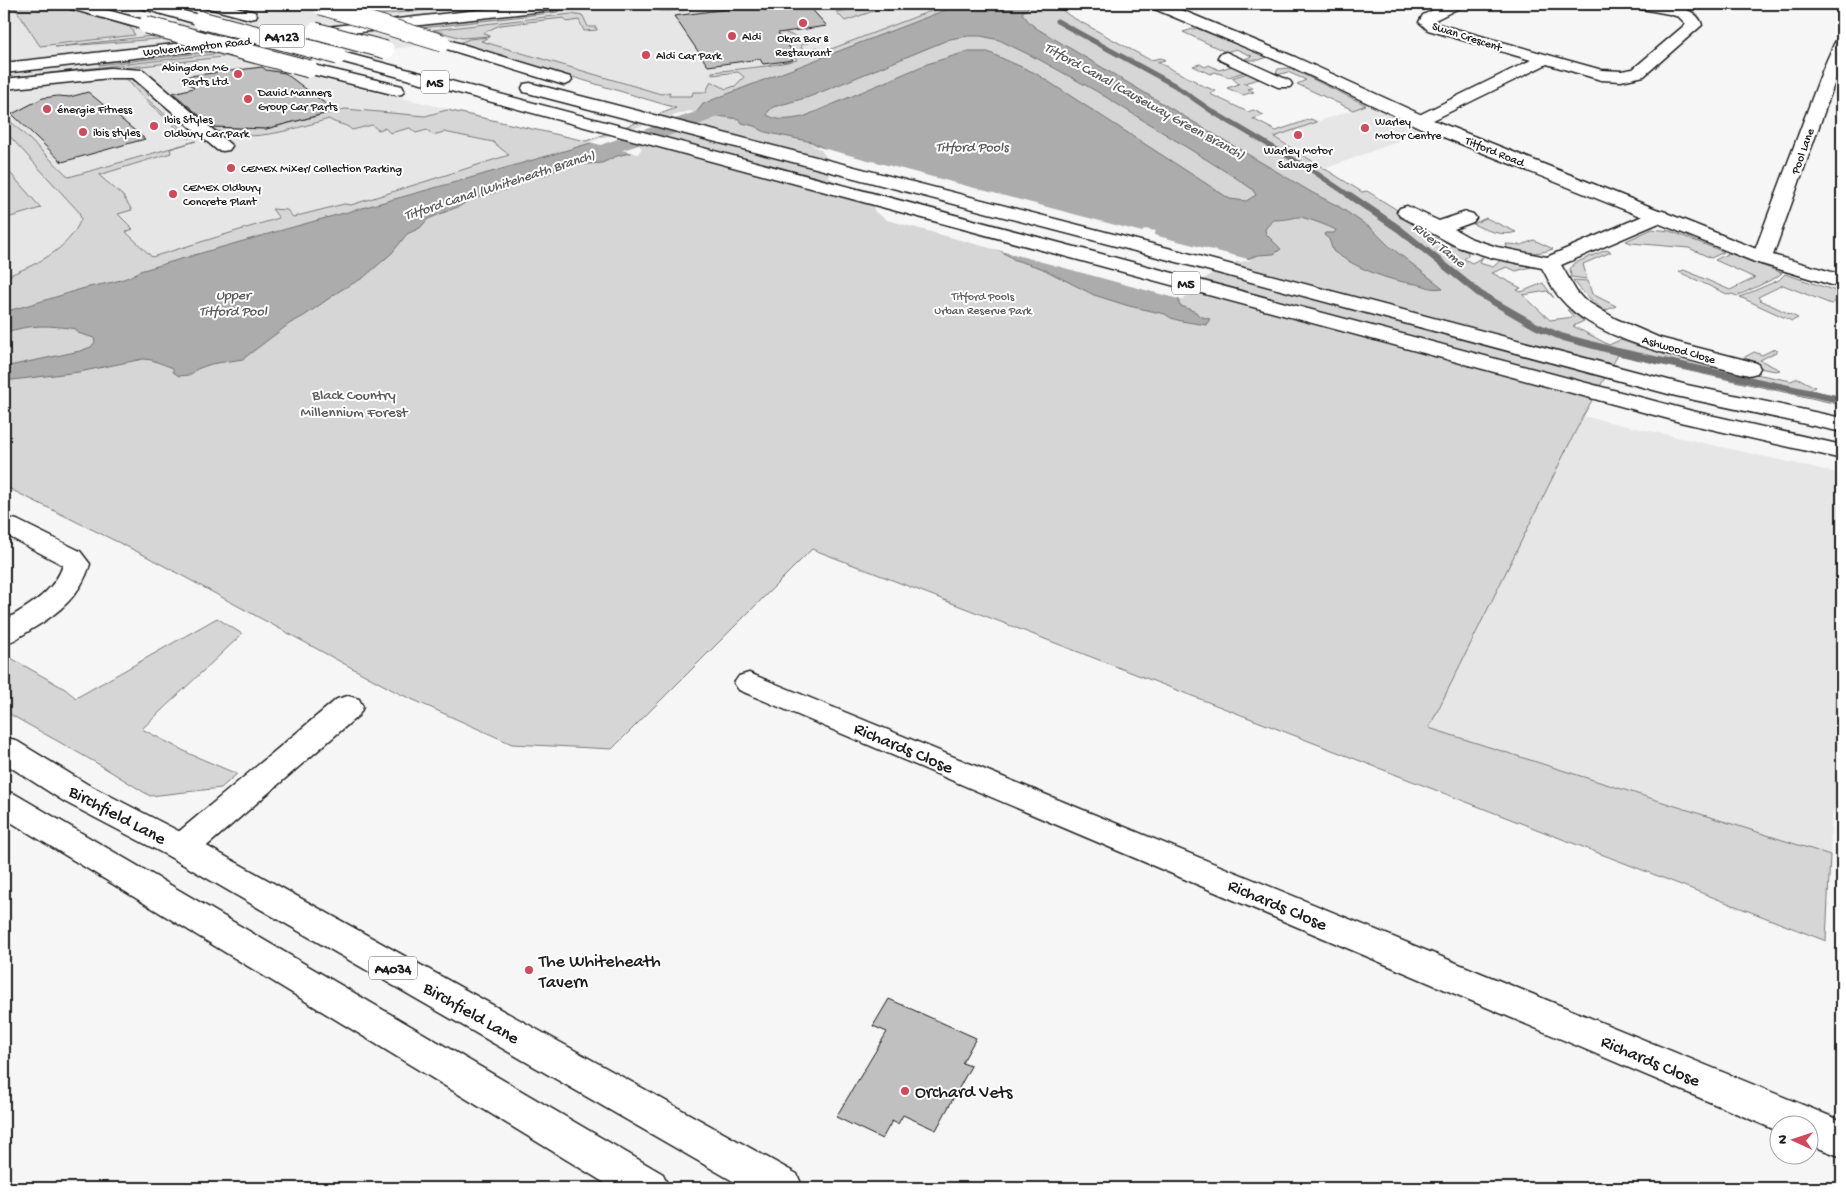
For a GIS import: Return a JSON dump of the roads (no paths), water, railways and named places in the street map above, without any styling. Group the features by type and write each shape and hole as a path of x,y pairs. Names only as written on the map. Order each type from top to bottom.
{"main road":[{"name":"M5","path":"69,4 309,69 415,95"},
{"name":"M5","path":"142,4 1678,415 1842,452"},
{"name":"M5","path":"209,4 405,55"},
{"name":"Wolverhampton Road","path":"4,60 496,4"},
{"name":"Wolverhampton Road","path":"4,68 569,4"},
{"name":"Titford Road","path":"1155,4 1288,60 1421,121 1762,258 1842,282"},
{"name":"Swan Crescent","path":"1456,4 1428,18 1427,22 1432,27 1543,60 1601,75 1621,76 1638,73 1694,25 1693,20 1684,14 1636,4"},
{"name":"M5","path":"318,5 654,107 690,129"},
{"name":"Pool Lane","path":"1762,258 1831,69 1842,44"},
{"path":"1226,57 1284,84"},
{"path":"1253,69 1288,60"},
{"path":"1421,121 1543,60"},
{"name":"Wolverhampton Road","path":"4,84 126,72 137,73 222,146"},
{"name":"M5","path":"519,85 1684,391 1842,425"},
{"name":"M5","path":"472,109 606,140 676,148"},
{"path":"1407,212 1436,229 1466,243 1493,252 1549,262 1659,216"},
{"path":"1436,229 1466,218"},
{"name":"Ashwood Close","path":"1549,262 1568,295 1590,313 1644,340 1749,368"},
{"path":"1696,355 1699,332"},
{"path":"4,634 45,607 66,590 74,576 76,564 70,557 8,526"},
{"name":"Richards Close","path":"749,682 1782,1114"},
{"path":"182,848 348,707"},
{"name":"Birchfield Lane","path":"4,748 76,793 182,848 783,1188"},
{"path":"4,803 649,1188"},
{"name":"Richards Close","path":"1818,1129 1842,1139"}],"water":[{"name":"Titford Pools","path":"968,4 1032,4 1022,13 1036,28 1311,192 1338,206 1372,229 1389,246 1443,288 1431,288 1394,280 1352,263 1333,251 1329,239 1324,235 1325,233 1334,233 1336,230 1323,224 1300,217 1273,220 1265,229 1266,234 1281,249 1274,254 1258,255 1210,272 1179,299 1179,305 1196,312 1199,316 1210,319 1206,325 1181,321 1165,314 1129,306 1094,295 1041,268 1015,260 1001,251 876,204 832,166 823,148 812,142 765,132 754,126 742,123 739,119 718,116 697,119 630,142 639,151 617,156 602,163 561,166 548,174 522,179 508,189 471,199 460,206 428,219 420,228 407,234 392,253 363,278 289,324 243,359 211,364 197,369 190,375 179,376 173,372 173,368 152,360 143,359 79,372 4,381 4,367 80,351 91,347 95,342 94,338 78,333 76,329 57,327 31,327 4,333 4,312 117,281 140,271 208,251 479,176 681,115 696,113 703,104 712,100 953,7","holes":["981,36 999,40 1096,91 1236,178 1252,189 1256,195 1246,201 1230,199 1035,73 988,52 966,52 927,64 803,117 780,119 767,115 773,107 809,97 950,39"]}],"waterway":[{"name":"River Tame","path":"1057,21 1174,85 1213,112 1313,171 1350,196"},
{"name":"Titford Canal (Whiteheath Branch)","path":"610,148 664,131 736,104"},
{"name":"River Tame","path":"1349,195 1399,229 1480,294 1536,326 1562,337 1615,351 1842,400"}],"place":[{"name":"Okra Bar & Restaurant","path":"803,23"},
{"name":"Aldi","path":"732,36"},
{"name":"Aldi Car Park","path":"646,55"},
{"name":"Abingdon MG Parts Ltd","path":"238,74"},
{"name":"David Manners Group Car Parts","path":"248,99"},
{"name":"énergie Fitness","path":"47,109"},
{"name":"Ibis Styles Oldbury Car Park","path":"154,126"},
{"name":"Warley Motor Centre","path":"1365,128"},
{"name":"ibis styles","path":"83,132"},
{"name":"Warley Motor Salvage","path":"1298,135"},
{"name":"CEMEX Mixer/ Collection Parking","path":"231,168"},
{"name":"CEMEX Oldbury Concrete Plant","path":"173,194"},
{"name":"The Whiteheath Tavern","path":"529,970"},
{"name":"Orchard Vets","path":"905,1091"}],"water label":[{"name":"Titford Canal (Causeway Green Branch)","path":"1145,100"},
{"name":"Upper Titford Pool","path":"233,302"}],"park label":[{"name":"Titford Pools Urban Reserve Park","path":"983,303"},
{"name":"Black Country Millennium Forest","path":"354,402"}]}
